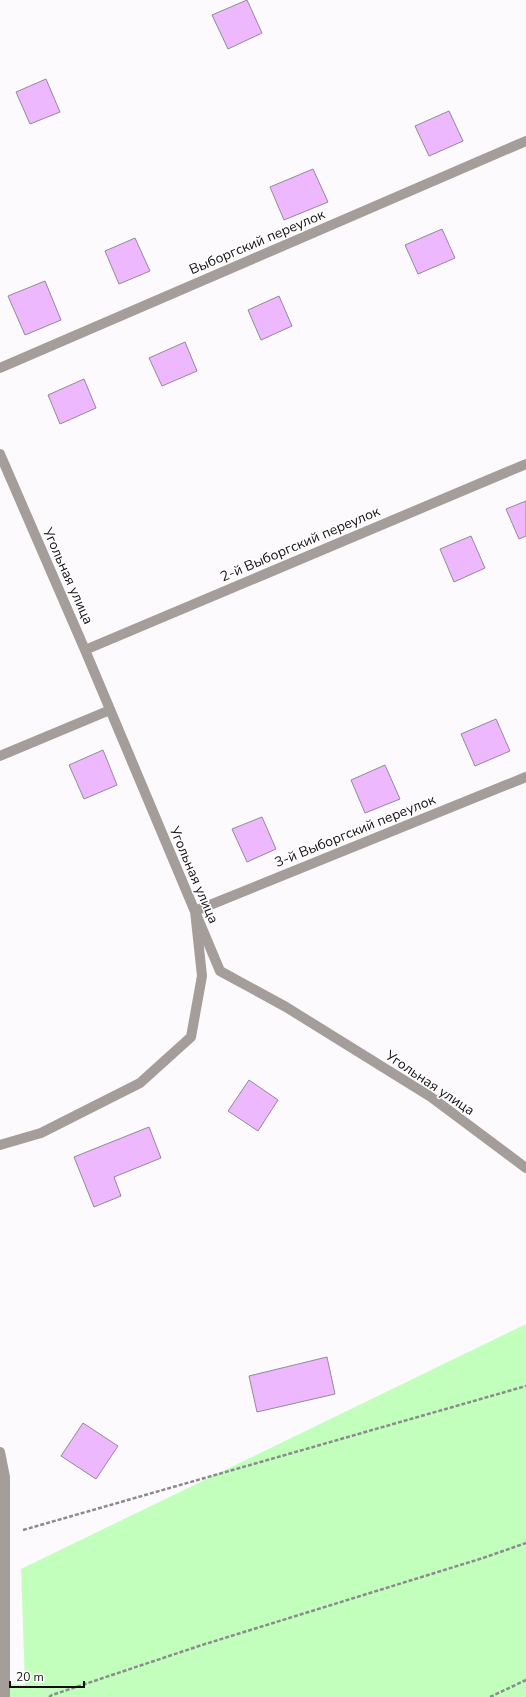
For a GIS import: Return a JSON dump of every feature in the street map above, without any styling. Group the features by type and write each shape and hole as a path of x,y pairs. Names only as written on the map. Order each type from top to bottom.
{"street":[{"name":"Выборгский переулок","path":"0,368 526,141"},
{"name":"Угольная улица","path":"0,454 85,650 220,971 286,1007 431,1097 526,1168"},
{"name":"2-й Выборгский переулок","path":"85,650 526,464"},
{"path":"0,756 110,710"},
{"name":"3-й Выборгский переулок","path":"195,911 526,777"},
{"path":"0,1145 40,1133 140,1083 191,1037 202,976 195,911"},
{"path":"0,1452 5,1477 2,1635 5,1697"}],"path":[{"path":"5,1535 526,1386"},
{"path":"49,1697 202,1645 483,1558 526,1542"},
{"path":"490,1697 526,1680"}],"green space":[{"path":"526,1324 526,1697 0,1697 0,1683 25,1685 21,1569"}],"building":[{"path":"247,0 262,33 228,49 212,15"},
{"path":"46,79 60,112 30,124 16,92"},
{"path":"449,111 463,141 429,156 415,126"},
{"path":"313,169 328,202 284,220 270,187"},
{"path":"442,229 455,258 418,274 405,245"},
{"path":"135,238 150,271 119,284 105,251"},
{"path":"45,281 61,320 25,335 8,296"},
{"path":"279,296 292,326 261,340 248,310"},
{"path":"185,342 197,371 162,386 149,358"},
{"path":"84,379 96,408 60,424 48,395"},
{"path":"526,501 526,536 519,539 506,509"},
{"path":"471,536 485,568 454,582 440,549"},
{"path":"496,719 510,751 475,766 461,734"},
{"path":"103,750 117,785 84,799 69,765"},
{"path":"385,765 400,799 365,813 351,780"},
{"path":"262,817 276,849 247,862 232,829"},
{"path":"249,1080 278,1100 258,1131 228,1111"},
{"path":"149,1127 161,1158 114,1177 121,1196 94,1207 74,1157"},
{"path":"327,1357 335,1394 257,1412 249,1376"},
{"path":"83,1423 118,1446 96,1479 61,1456"}]}
